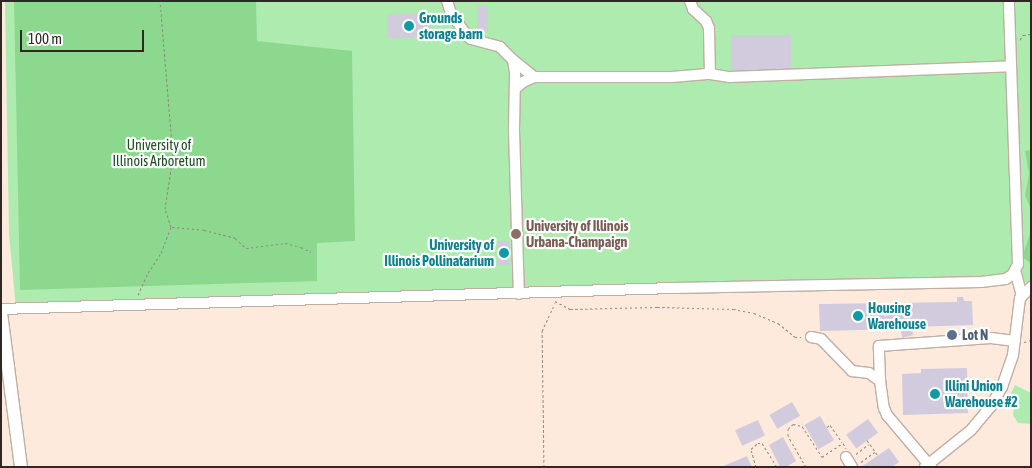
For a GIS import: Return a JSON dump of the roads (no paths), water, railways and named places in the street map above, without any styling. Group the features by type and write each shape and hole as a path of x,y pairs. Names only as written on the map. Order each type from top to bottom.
{"main road":[{"path":"1,313 21,467"}],"street":[{"path":"447,1 451,13 467,36 471,39 500,47 534,77"},
{"path":"690,1 693,9 706,21 709,28 710,74"},
{"path":"1,308 519,294 555,298 674,288 981,282 1006,279 1018,264 1009,1"},
{"path":"513,60 519,294"},
{"path":"515,90 523,82 534,77 672,77 710,74 730,76 1011,66"},
{"path":"1015,270 1022,296"},
{"path":"1020,342 991,338 879,346 880,382 887,415 929,466 971,430 991,406 1020,342 1018,310 1022,296 1031,287"},
{"path":"810,337 821,338 852,371 869,374 880,382"}],"place":[{"name":"Grounds storage barn","path":"409,26"},
{"name":"University of Illinois Urbana-Champaign","path":"516,234"},
{"name":"University of Illinois Pollinatarium","path":"504,253"},
{"name":"Housing Warehouse","path":"858,316"},
{"name":"Lot N","path":"952,335"},
{"name":"Illini Union Warehouse #2","path":"935,394"}],"park label":[{"name":"University of Illinois Arboretum","path":"159,154"}]}
